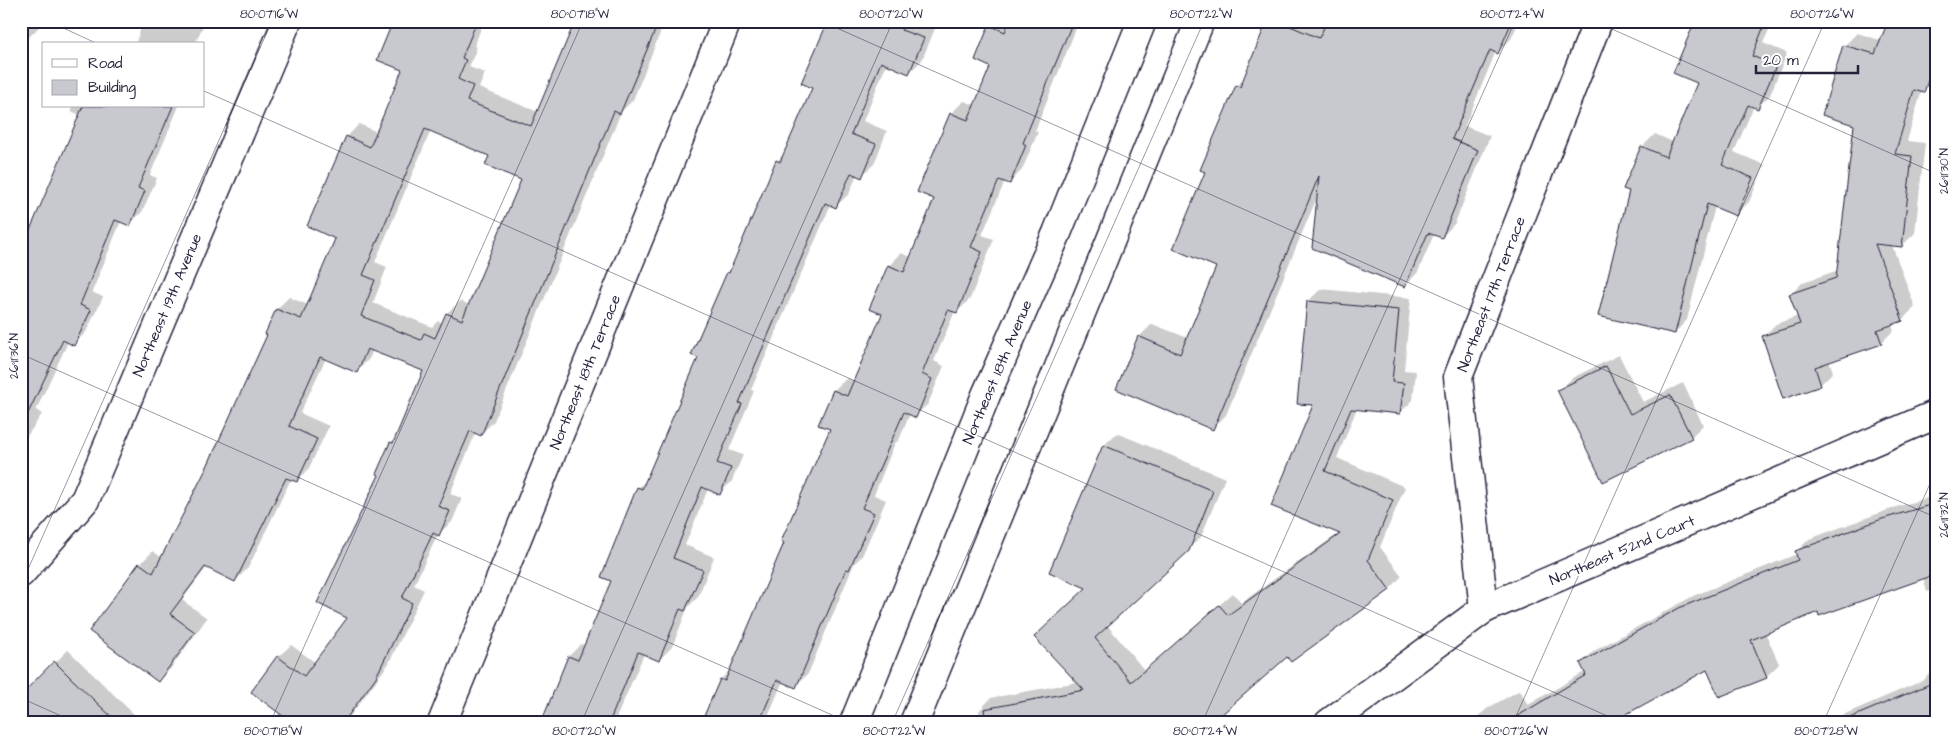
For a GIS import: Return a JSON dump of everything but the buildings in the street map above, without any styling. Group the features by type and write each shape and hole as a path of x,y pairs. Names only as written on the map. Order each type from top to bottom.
{"street":[{"name":"Northeast 19th Avenue","path":"21,573 85,500 287,21"},
{"name":"Northeast 18th Terrace","path":"442,723 727,21"},
{"name":"Northeast 18th Avenue","path":"854,723 986,395 1057,233 1142,21"},
{"path":"914,723 1200,21"},
{"name":"Northeast 17th Terrace","path":"1484,609 1458,377 1598,21"},
{"name":"Northeast 52nd Court","path":"1329,723 1484,609 1937,414"}]}
